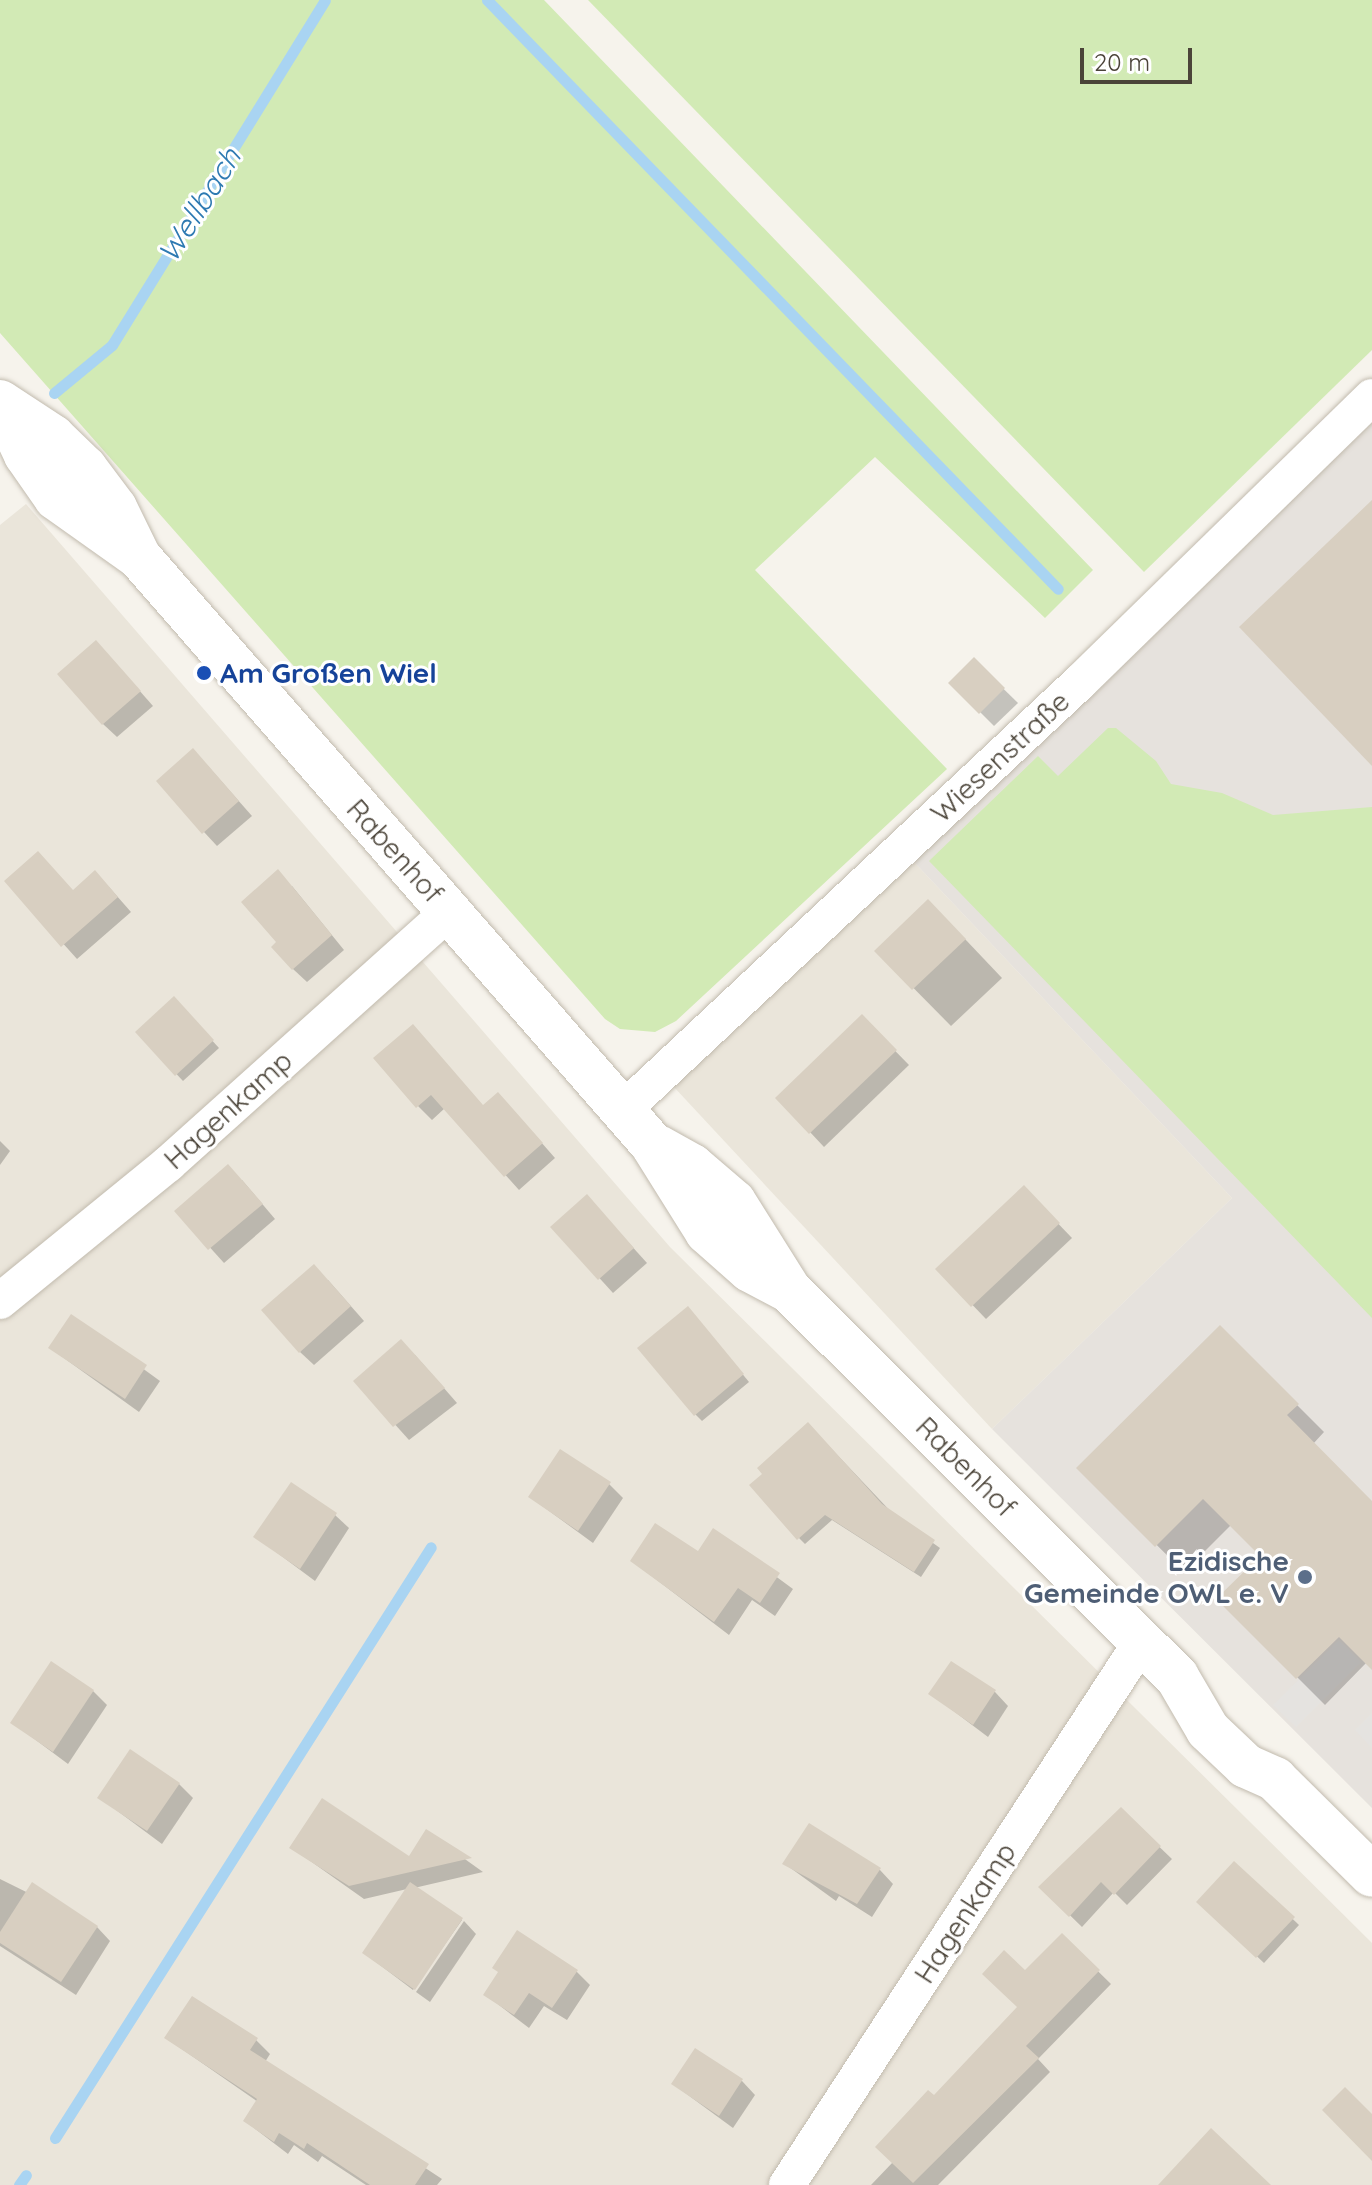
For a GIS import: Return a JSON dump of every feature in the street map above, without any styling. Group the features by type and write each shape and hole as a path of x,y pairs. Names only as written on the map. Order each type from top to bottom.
{"street":[{"name":"Wiesenstraße","path":"623,1110 1080,682 1372,397"},
{"name":"Rabenhof","path":"1,403 53,437 85,468 115,508 139,557 652,1144 707,1232 750,1270 790,1291 1177,1677 1208,1730 1246,1766 1275,1779 1372,1875"},
{"name":"Hagenkamp","path":"0,1301 157,1173 449,912"},
{"name":"Hagenkamp","path":"787,2185 1142,1641"}],"shaded area":[{"path":"1372,418 1372,1808 992,1429 1232,1198 913,861"},
{"path":"26,504 670,1247 1372,1943 1372,2185 0,2185 0,525"},
{"path":"913,861 1232,1198 992,1429 673,1086"},
{"path":"1339,1640 1361,1662 1296,1727 1273,1705"},
{"path":"1372,1713 1372,1748 1355,1730"}],"green space":[{"path":"0,0 544,0 1093,570 1045,618 875,457 755,570 947,769 676,1021 655,1032 620,1029 605,1019 0,333"},
{"path":"588,0 1372,0 1372,350 1144,572"},
{"path":"1108,728 1116,728 1156,761 1171,784 1222,793 1273,815 1372,807 1372,1318 929,861 1038,756 1058,776"}],"building":[{"path":"1372,500 1372,766 1239,627"},
{"path":"96,640 141,691 102,725 57,674"},
{"path":"974,657 1005,688 979,714 948,683"},
{"path":"193,748 239,801 202,834 156,781"},
{"path":"38,851 73,890 95,870 118,897 61,947 4,881"},
{"path":"278,869 332,935 292,970 271,947 276,942 241,902"},
{"path":"928,899 966,939 912,990 874,951"},
{"path":"174,996 214,1040 175,1076 135,1032"},
{"path":"862,1014 897,1050 809,1134 775,1098"},
{"path":"413,1024 483,1105 498,1092 543,1143 504,1177 431,1095 416,1108 373,1058"},
{"path":"228,1164 263,1204 208,1250 174,1211"},
{"path":"1024,1185 1060,1223 971,1307 935,1269"},
{"path":"587,1194 634,1248 598,1280 550,1227"},
{"path":"314,1264 351,1306 299,1353 261,1310"},
{"path":"688,1306 744,1374 694,1416 637,1348"},
{"path":"71,1314 147,1365 125,1399 48,1348"},
{"path":"1220,1325 1299,1404 1287,1415 1372,1501 1372,1670 1339,1637 1296,1679 1216,1599 1260,1556 1203,1499 1155,1547 1076,1468"},
{"path":"401,1339 445,1388 393,1427 353,1381"},
{"path":"808,1422 882,1504 935,1540 914,1572 825,1515 797,1540 749,1485 762,1474 757,1468"},
{"path":"560,1449 611,1482 578,1531 528,1497"},
{"path":"291,1482 337,1513 300,1569 253,1537"},
{"path":"655,1523 698,1551 713,1528 780,1573 760,1603 738,1588 714,1622 630,1561"},
{"path":"51,1661 94,1690 53,1752 10,1723"},
{"path":"951,1661 996,1690 973,1725 928,1694"},
{"path":"130,1749 180,1783 147,1831 97,1798"},
{"path":"322,1798 409,1856 426,1829 472,1858 349,1886 289,1848"},
{"path":"1121,1807 1161,1846 1114,1895 1101,1882 1069,1917 1038,1887"},
{"path":"809,1823 881,1868 857,1904 782,1864"},
{"path":"1234,1861 1295,1917 1256,1958 1196,1902"},
{"path":"32,1882 98,1926 61,1982 0,1943 0,1932"},
{"path":"410,1882 463,1918 415,1990 362,1953"},
{"path":"517,1930 578,1970 552,2008 529,1993 514,2015 483,1995 498,1972 492,1968"},
{"path":"1062,1933 1100,1970 1026,2046 1039,2058 913,2183 875,2147 928,2090 934,2095 1017,2007 982,1974 1004,1950 1025,1970"},
{"path":"192,1996 258,2038 250,2050 429,2164 415,2185 370,2185 307,2143 304,2149 279,2133 274,2142 243,2121 257,2099 164,2038"},
{"path":"695,2048 743,2079 719,2116 671,2084"},
{"path":"1345,2087 1372,2114 1372,2161 1322,2110"},
{"path":"1211,2128 1271,2185 1158,2185"}],"waterway":[{"name":"Wellbach","path":"54,393 112,345 325,0"},
{"path":"487,0 1058,589"},
{"path":"55,2138 431,1547"},
{"path":"19,2185 26,2175"}],"place":[{"name":"Am Großen Wiel","path":"204,673"},
{"name":"Ezidische Gemeinde OWL e. V","path":"1305,1577"}]}
